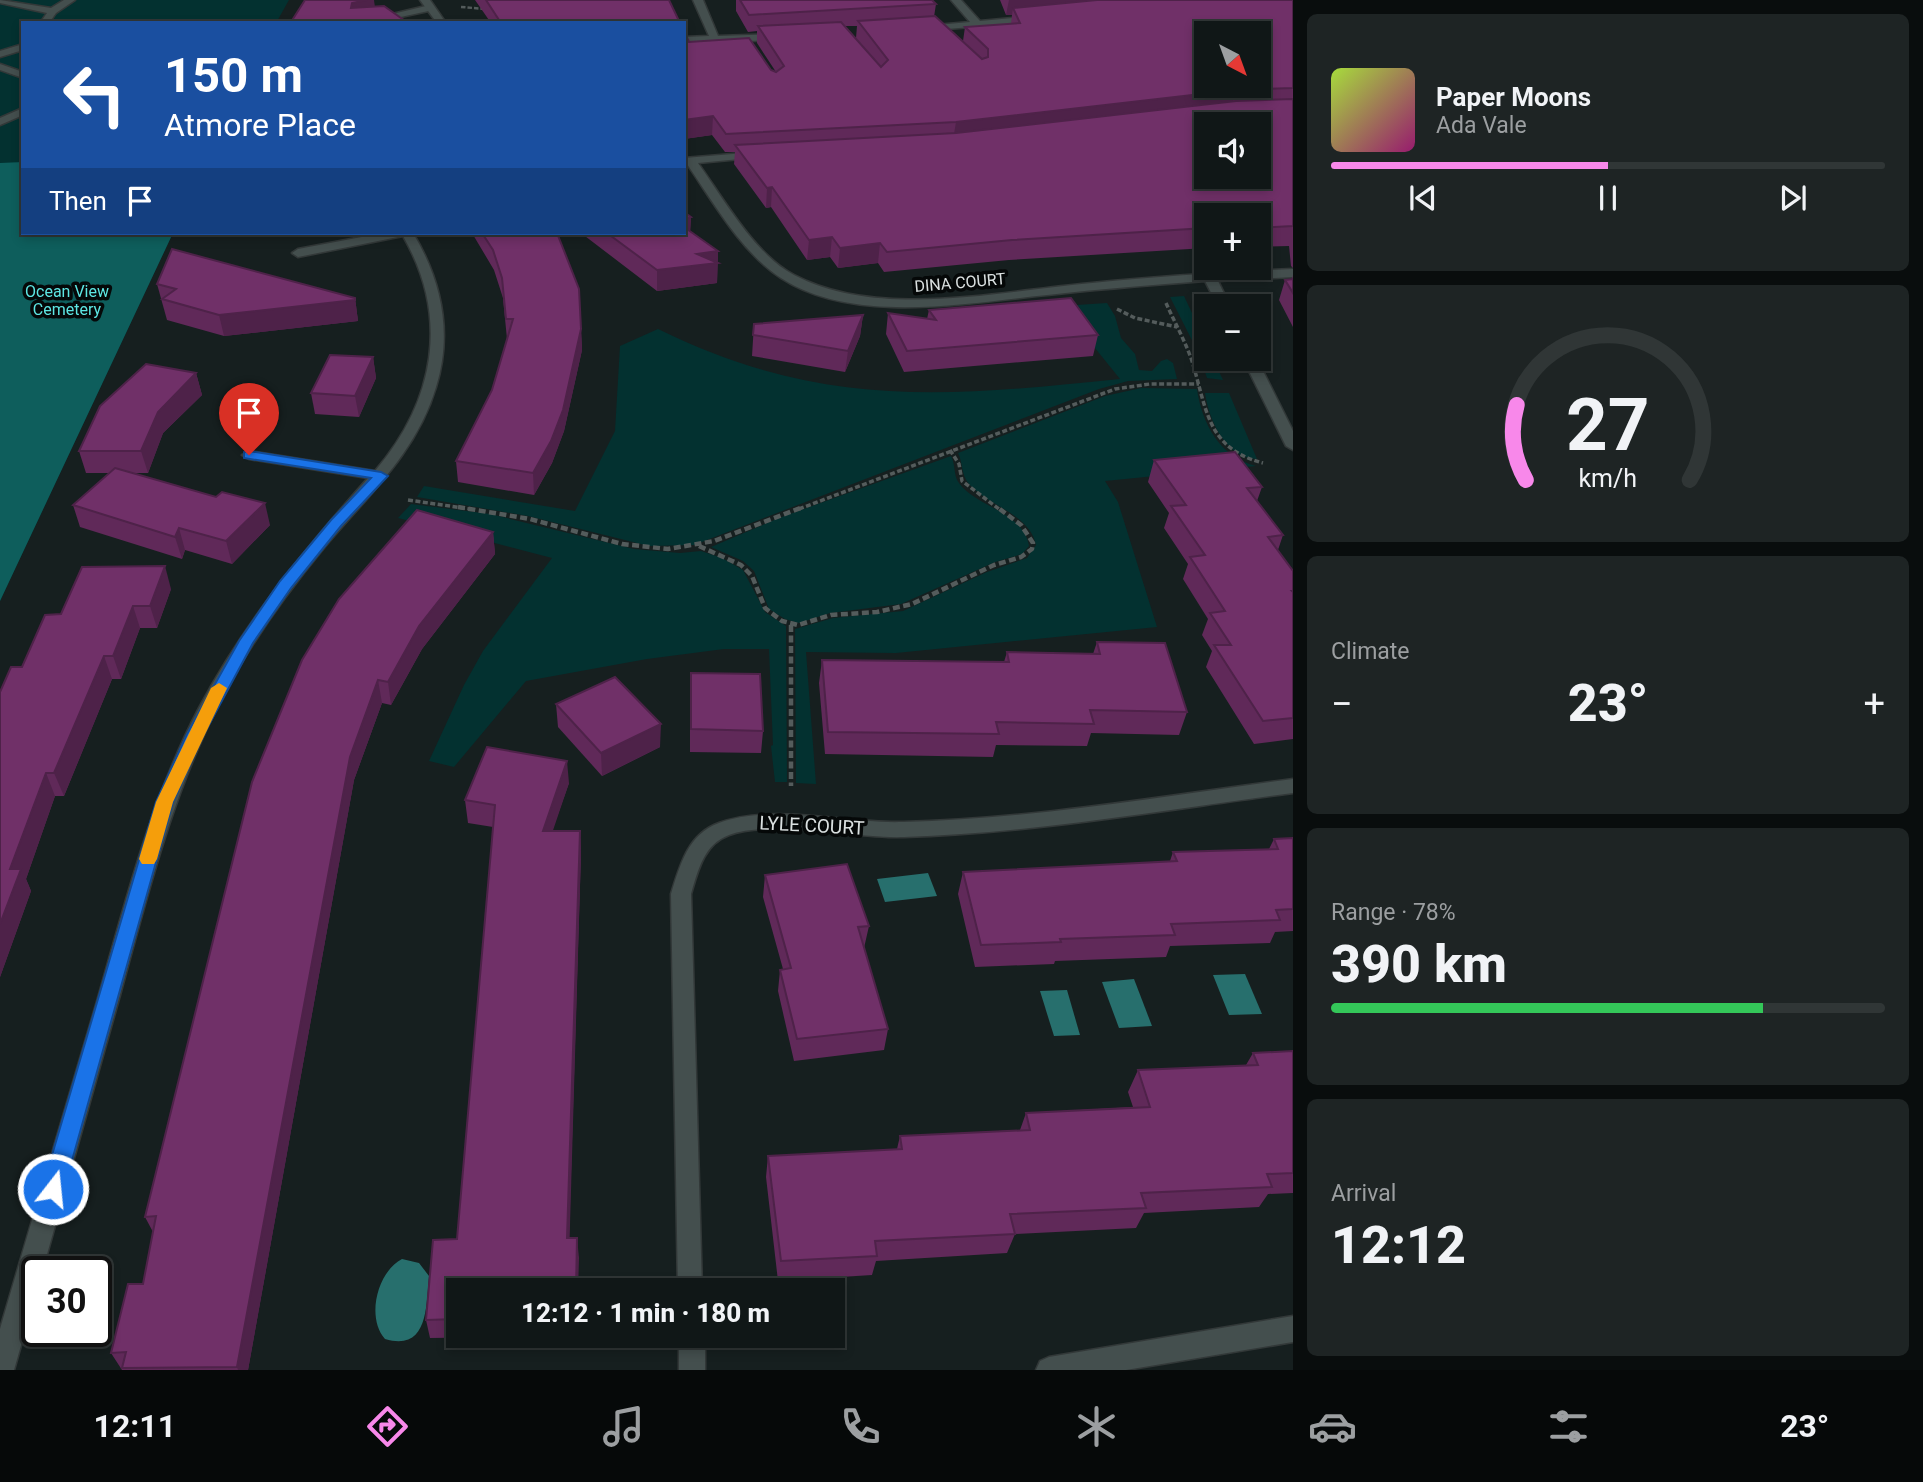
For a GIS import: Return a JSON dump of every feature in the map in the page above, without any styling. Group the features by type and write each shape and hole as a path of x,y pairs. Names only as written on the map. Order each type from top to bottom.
{"street":[{"path":"0,0 53,11"},
{"path":"46,21 53,11 70,0"},
{"path":"698,0 715,40"},
{"path":"956,0 977,24"},
{"path":"366,21 427,4 440,21"},
{"path":"910,30 1049,18"},
{"path":"937,28 946,37"},
{"path":"686,40 748,43 794,36"},
{"path":"0,54 21,48"},
{"path":"0,67 21,74"},
{"path":"0,124 21,112"},
{"path":"0,124 21,124"},
{"path":"687,160 776,155"},
{"name":"DINA COURT","path":"687,160 774,267 813,289 839,297 864,301 919,301 1194,277"},
{"path":"298,253 390,235"},
{"path":"1,1370 164,802 206,711 246,641 328,533 381,476 405,441 423,407 435,366 439,333 438,302 429,272 408,235"},
{"name":"DINA COURT","path":"1271,274 1293,273"},
{"path":"1256,371 1293,446"},
{"path":"249,455 381,476"},
{"name":"LYLE COURT","path":"690,1278 681,894 692,854 710,835 734,824 757,822 902,830 1054,818 1293,786"},
{"path":"1049,1370 1293,1329"},
{"path":"692,1348 692,1370"}],"path":[{"path":"459,8 497,8"},
{"path":"1163,296 1199,384 1204,412 1227,451 1242,460 1263,463"},
{"path":"1114,307 1135,317 1177,327"},
{"path":"408,500 529,519 646,548 680,550 699,546 1115,388 1150,384 1199,384"},
{"path":"699,546 732,559 748,570 765,608 791,625 831,615 895,610 1028,554 1032,543 1025,531 1011,516 962,481 959,464 950,450"},
{"path":"791,625 791,786"}],"green space":[{"name":"Ocean View Cemetery","path":"0,0 289,0 277,21 21,21 21,235 172,235 0,601"},
{"name":"Ocean View Cemetery","path":"21,162 21,235 172,235 0,601 0,163"},
{"path":"1184,296 1194,317 1194,344 1170,297"},
{"path":"1107,303 1115,316 1121,338 1135,354 1139,370 1152,371 1161,361 1167,359 1173,363 1177,379 1128,381 1099,389 694,545 649,546 528,516 417,497 424,486 575,511 615,431 620,346 658,329 717,355 774,373 830,385 884,391 997,390 1120,379 1061,306"},
{"path":"1205,371 1219,371 1223,380 1207,378"},
{"path":"1141,388 1197,389 1203,415 1215,437 1232,455 1256,466 1105,481 1118,502 1157,627 896,653 806,652 816,784 796,783 795,629 833,618 903,611 987,572 1027,558 1036,545 1032,534 1026,525 969,484 958,453 1105,396"},
{"path":"1205,393 1229,393 1257,459 1246,457 1228,445 1210,415"},
{"path":"951,456 959,483 976,498 1018,525 1029,546 1022,554 995,562 901,604 830,613 799,623 785,619 769,609 754,571 743,561 711,547 779,518"},
{"path":"411,504 490,514 634,549 680,553 701,551 722,558 743,570 765,612 786,626 787,782 775,782 771,746 769,649 724,649 647,659 526,681 454,767 429,761 483,651 552,558 398,518"}],"shaded area":[{"path":"928,873 937,896 885,902 877,879"},
{"path":"1245,974 1262,1014 1229,1015 1213,975"},
{"path":"1134,979 1152,1026 1119,1028 1102,982"},
{"path":"1067,990 1080,1035 1054,1036 1040,991"},
{"path":"402,1259 419,1263 429,1276 422,1323 410,1339 399,1341 385,1339 379,1330 375,1308 386,1274"}],"building":[{"path":"305,0 367,0 352,3 351,8 384,6 405,21 292,21"},
{"path":"486,0 669,0 679,21 500,21"},
{"path":"740,0 932,0 936,4 749,15"},
{"path":"1097,0 1293,0 1293,88 1271,89 1271,21 1194,21 1194,95 956,122 726,134 713,116 686,120 686,35 689,42 749,38 771,70 776,72 784,66 758,26 841,22 881,67 888,60 858,21 935,16 982,59 988,57 988,49 965,27 1020,23 1013,8"},
{"path":"1293,99 1293,226 1271,227 1271,203 1194,203 1194,229 1012,240 887,252 880,243 840,248 832,237 809,240 772,187 767,188 735,145 956,133 1236,101"},
{"path":"686,228 718,251 697,254 718,263 657,270 610,235 686,235"},
{"path":"483,235 558,235 579,289 581,329 563,410 551,441 533,473 456,461 492,390 513,319 506,319 502,278 493,250"},
{"path":"172,249 355,300 219,315 162,299 176,289 157,284"},
{"path":"1293,279 1293,293 1285,280"},
{"path":"1071,298 1098,335 907,351 888,313 936,320 929,310"},
{"path":"863,315 848,351 753,335 754,324"},
{"path":"330,355 373,357 355,396 311,393"},
{"path":"146,364 196,373 158,412 141,451 79,451 100,406"},
{"path":"1235,452 1262,487 1247,488 1283,535 1268,537 1293,571 1293,718 1263,721 1214,645 1231,645 1210,613 1225,611 1190,557 1205,555 1171,506 1186,505 1154,460"},
{"path":"115,468 216,497 222,492 265,503 226,541 179,528 175,537 73,505"},
{"path":"417,510 493,532 419,626 388,682 378,680 350,757 237,1367 122,1368 126,1352 111,1353 128,1284 143,1284 156,1216 145,1217 252,782 302,660 339,599"},
{"path":"165,566 150,606 133,606 113,656 104,656 54,773 46,773 10,869 21,869 0,924 0,692 11,667 22,667 45,615 61,614 82,567"},
{"path":"1097,642 1165,643 1187,712 1090,710 1094,724 996,722 999,734 828,732 822,660 1009,662 1007,652 1100,654"},
{"path":"691,673 760,674 763,731 691,729"},
{"path":"615,677 661,724 601,753 556,704"},
{"path":"487,747 567,761 543,831 580,831 567,1238 577,1238 576,1278 446,1278 446,1319 426,1320 433,1240 457,1239 495,805 465,800"},
{"path":"1293,838 1293,909 1276,910 1280,920 1171,924 1175,935 981,945 963,872 1177,861 1173,852 1278,849 1274,839"},
{"path":"847,864 869,926 858,927 888,1029 797,1039 780,970 791,968 765,875"},
{"path":"1293,1051 1293,1173 1267,1174 1272,1187 1141,1193 1146,1208 1010,1214 1015,1234 875,1241 877,1256 781,1261 768,1156 902,1149 900,1136 1030,1130 1026,1113 1150,1107 1138,1070 1258,1065 1253,1053"}],"slow traffic":[{"path":"148,859 164,802 219,688"}],"route":[{"path":"53,1189 164,802 206,711 246,641 286,585 336,523 381,476 249,455"}]}
